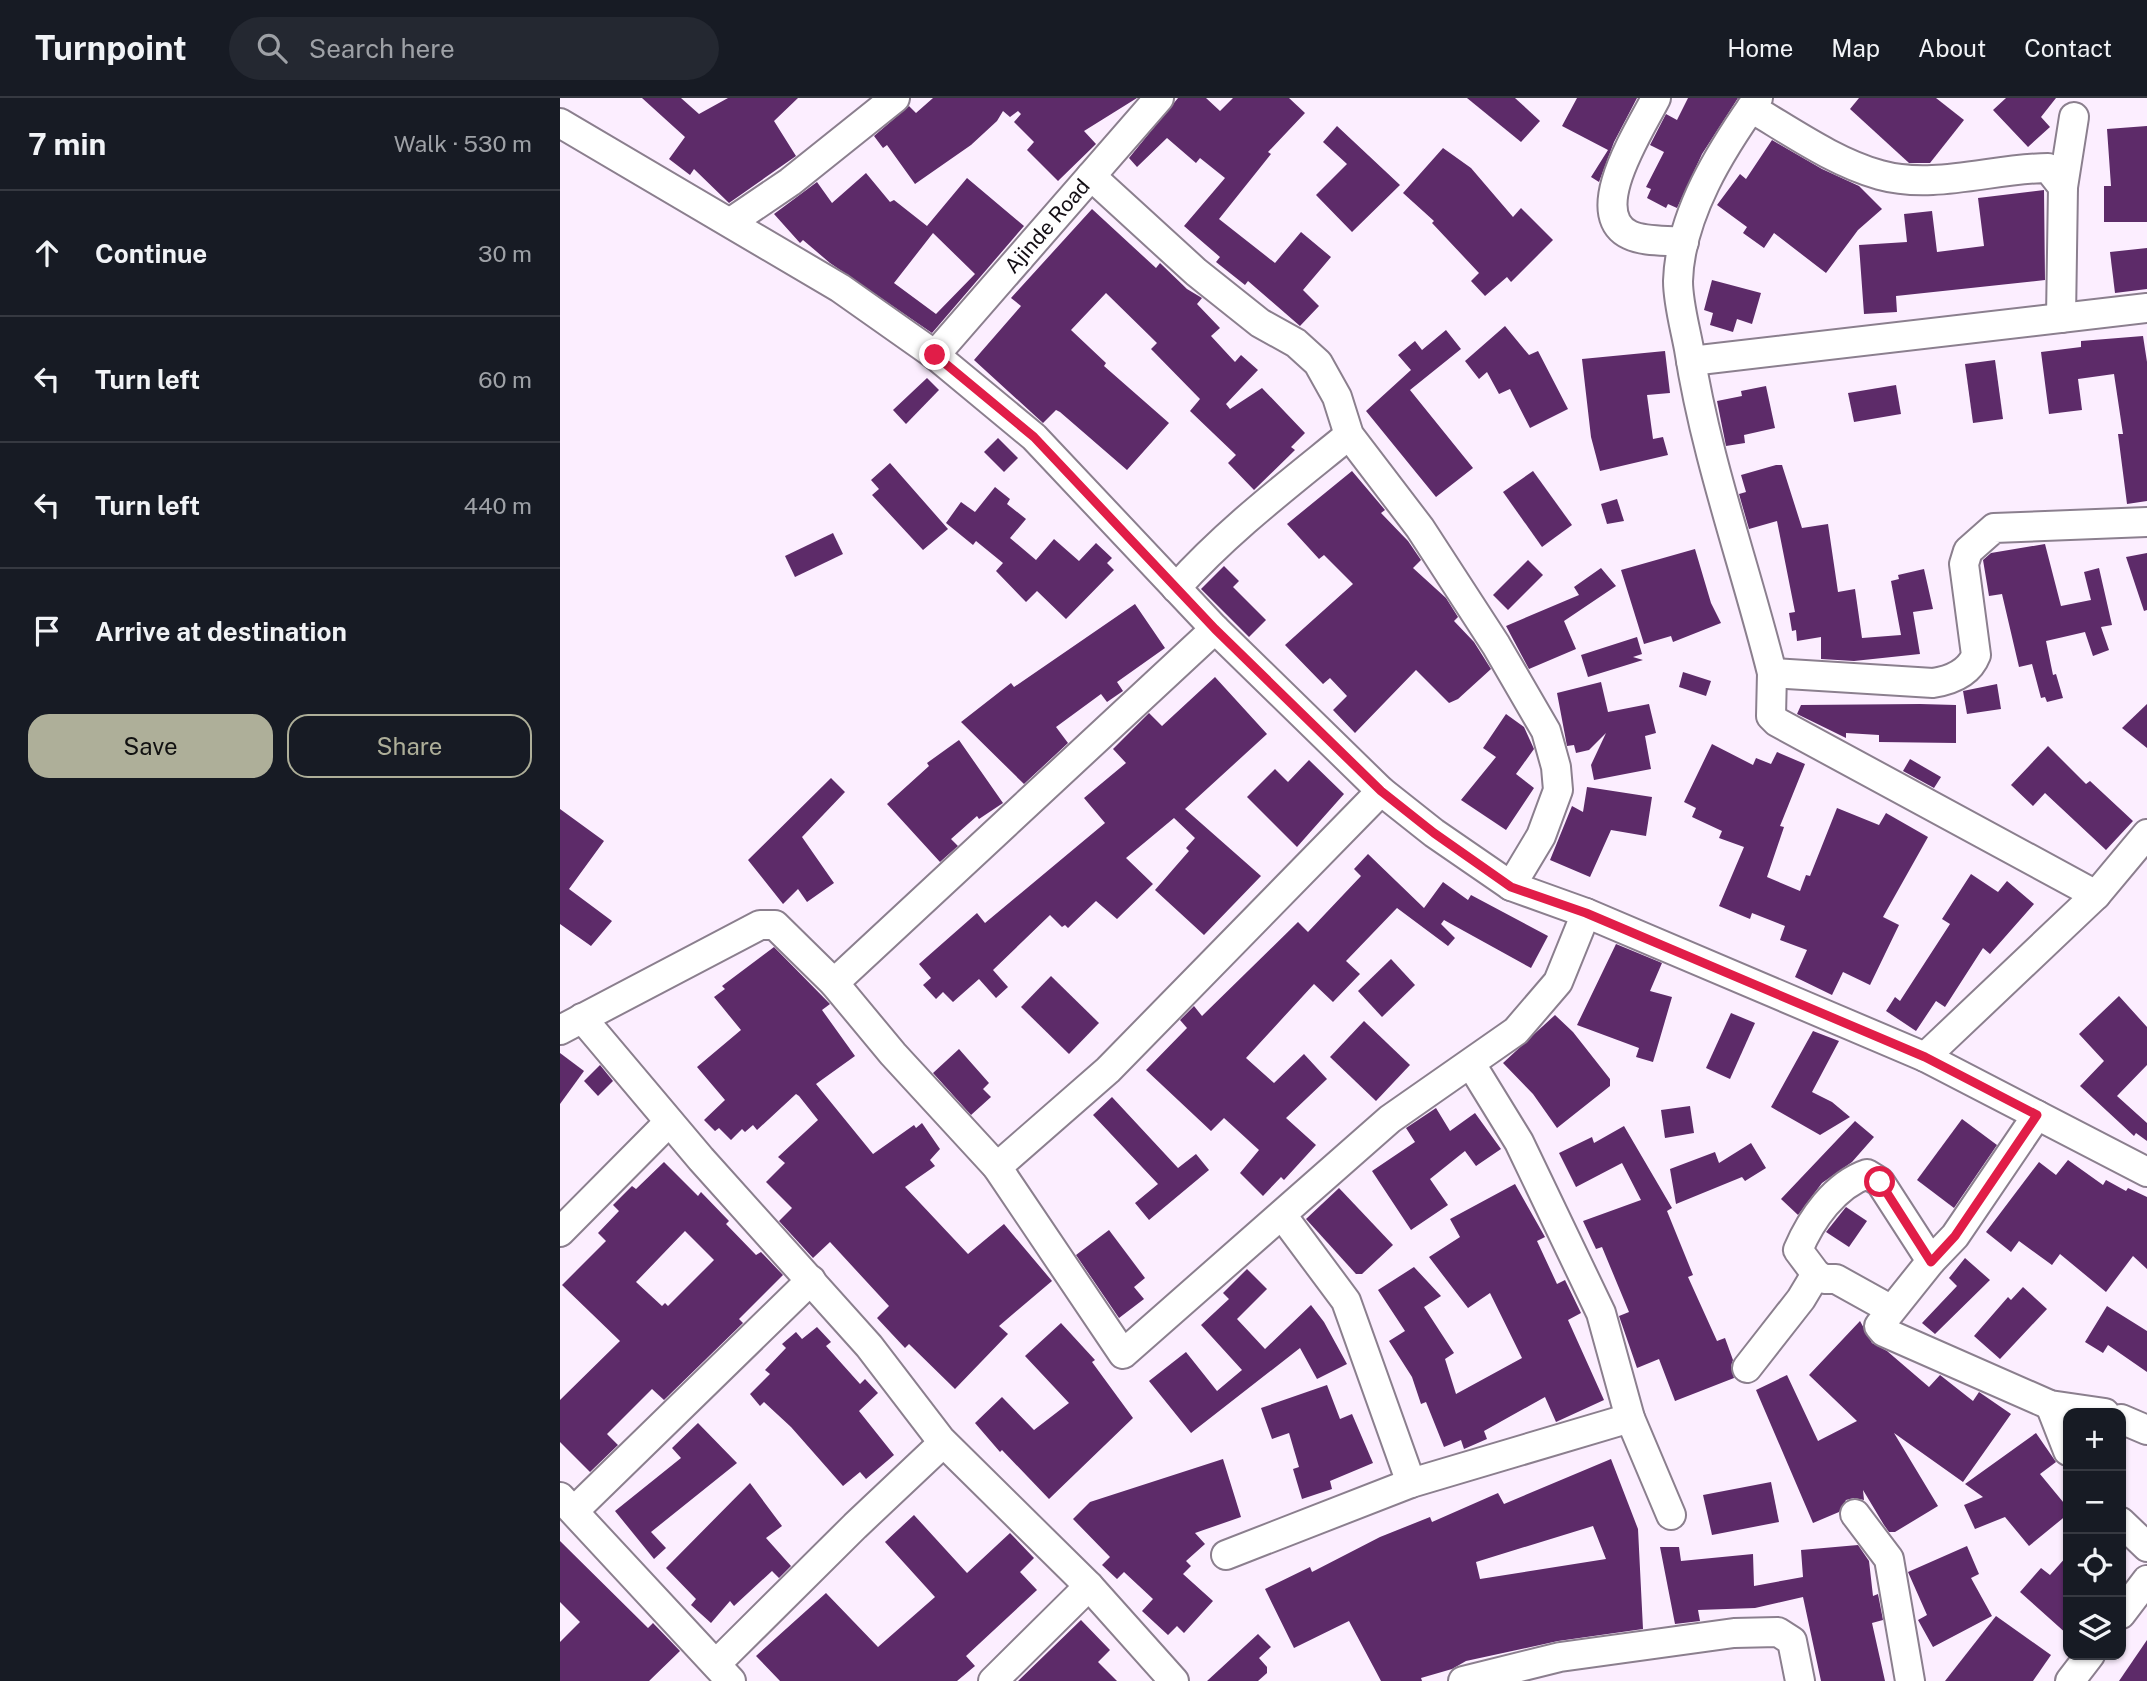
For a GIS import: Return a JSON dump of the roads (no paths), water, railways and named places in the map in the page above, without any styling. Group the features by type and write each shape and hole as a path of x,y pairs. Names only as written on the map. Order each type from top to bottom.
{"street":[{"path":"731,222 790,182 895,98"},
{"name":"Ajinde Road","path":"935,355 1159,98"},
{"path":"1656,98 1613,186 1611,207 1616,225 1631,236 1684,242"},
{"path":"2063,187 2048,168 1946,178 1880,175 1831,155 1754,103 1715,163 1684,242 1678,282 1699,412 1772,673 1771,716 1777,722 2096,895"},
{"path":"2061,318 2063,187 2074,117"},
{"path":"560,123 840,288 935,355 1034,437 1215,629 1381,791 1434,833 1511,887 1586,913 1925,1057 2147,1172"},
{"path":"1091,176 1196,271 1260,323 1296,343 1318,363 1337,397 1349,435 1427,540 1496,645 1546,731 1556,767 1558,790 1541,836 1511,887"},
{"path":"1691,361 2147,308"},
{"path":"1176,588 1205,556 1253,512 1349,435"},
{"path":"1772,673 1933,683 1950,680 1972,666 1976,655 1964,564 1968,551 1994,528 2147,522"},
{"path":"834,983 1215,629"},
{"path":"997,1167 1108,1070 1381,791"},
{"path":"1925,1057 2096,895 2147,834"},
{"path":"1174,1681 1089,1586 943,1443 869,1346 811,1280 669,1122 571,1024 767,923 775,925 802,947 893,1054 997,1167 1123,1354 1390,1119 1516,1031 1558,982 1586,913"},
{"path":"1471,1064 1520,1142 1601,1313 1630,1418 1671,1515"},
{"path":"2037,1115 1955,1236 1879,1322 1884,1332 2050,1405 2071,1408"},
{"path":"560,1232 669,1122"},
{"path":"1890,1309 1836,1279 1825,1279 1816,1274 1798,1250 1805,1233 1844,1184 1867,1174 1880,1182 1931,1262"},
{"path":"1282,1215 1346,1301 1411,1483"},
{"path":"1748,1368 1801,1299 1816,1274"},
{"path":"811,1280 567,1504 723,1673 855,1526 943,1443"},
{"path":"2050,1405 2063,1438"},
{"path":"1226,1555 1411,1483 1630,1418"},
{"path":"2126,1421 2147,1430"},
{"path":"1856,1514 1888,1559 1910,1681"},
{"path":"2126,1527 2147,1547"},
{"path":"2126,1607 2147,1580"},
{"path":"993,1681 1089,1586"},
{"path":"1463,1681 1560,1657 1734,1633 1778,1632 1792,1641 1800,1681"},
{"path":"2070,1681 2086,1660"}]}
